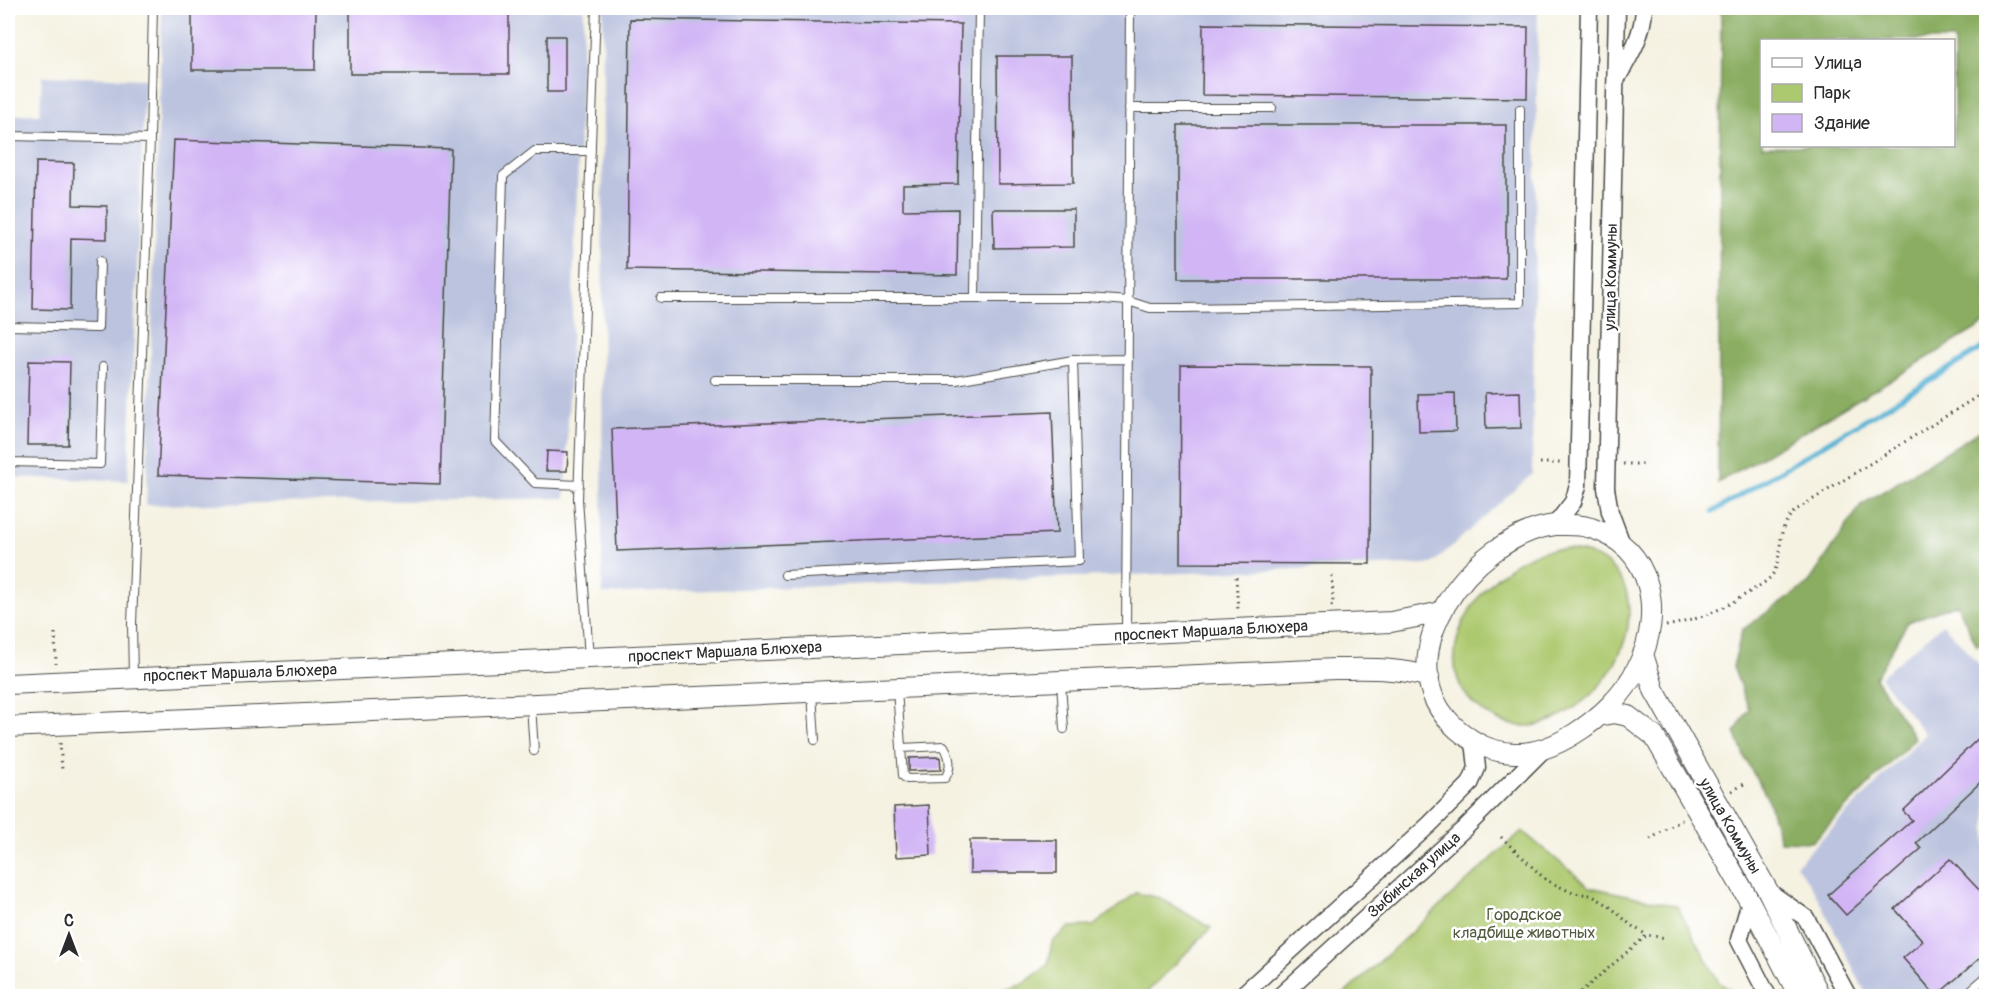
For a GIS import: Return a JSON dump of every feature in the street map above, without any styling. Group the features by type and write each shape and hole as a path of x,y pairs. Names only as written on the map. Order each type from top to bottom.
{"street":[{"name":"улица Коммуны","path":"1556,525 1573,502 1578,486 1589,8"},
{"name":"улица Коммуны","path":"1617,8 1606,488 1622,544"},
{"path":"1616,81 1641,33 1644,8"},
{"path":"1556,525 1578,525 1611,536 1622,544 1632,554 1642,570 1649,588 1650,630 1643,654 1628,684 1598,716 1579,731 1544,749 1524,753 1502,752 1482,747 1451,723 1435,699 1429,677 1428,657 1431,640 1442,612 1461,582 1494,551 1508,541 1533,530 1556,525"},
{"name":"проспект Маршала Блюхера","path":"8,684 1391,622 1442,612"},
{"name":"улица Коммуны","path":"1643,654 1654,690 1768,891 1820,996"},
{"path":"8,728 1335,669 1408,670 1429,677"},
{"name":"улица Коммуны","path":"1598,716 1614,713 1628,716 1654,736 1750,902 1799,996"},
{"name":"Зыбинская улица","path":"1241,996 1430,824 1470,784 1477,768 1474,741"},
{"name":"Зыбинская улица","path":"1280,996 1465,828 1544,749"},
{"path":"1768,891 1806,918 1848,996"},
{"path":"1750,902 1739,940 1768,996"}],"lane":[{"path":"133,678 135,522 153,8"},
{"path":"589,658 579,485 596,8"},
{"path":"975,297 979,8"},
{"path":"1126,634 1130,8"},
{"path":"1129,108 1272,108"},
{"path":"661,298 1089,298 1128,301 1150,308 1520,303 1520,109"},
{"path":"8,136 150,139"},
{"path":"579,485 535,483 495,441 503,176 534,151 591,151"},
{"path":"8,326 98,328 100,261"},
{"path":"715,380 956,380 1073,360 1128,359"},
{"path":"785,575 1080,561 1073,360"},
{"path":"8,462 100,464 103,367"},
{"path":"1061,680 1064,729"},
{"path":"897,688 901,748 903,776 907,779 945,778 949,772 948,754 944,746 901,748"},
{"path":"812,692 815,740"},
{"path":"531,705 534,751"},
{"path":"1964,996 1986,977"}],"path":[{"path":"1650,630 1692,621 1722,609 1767,581 1775,570 1783,528 1796,510 1986,391"},
{"path":"1321,606 1333,605 1332,573"},
{"path":"1236,577 1237,610 1249,610"},
{"path":"55,633 57,669"},
{"path":"60,743 62,770"},
{"path":"1501,837 1546,880 1573,892 1591,895 1647,935 1666,938"},
{"path":"1576,996 1647,935"}],"shaded area":[{"path":"162,8 584,8 565,498 146,505"},
{"path":"603,8 1538,8 1532,474 1432,564 602,594"},
{"path":"42,76 145,79 128,481 8,477 8,115 40,114"},
{"path":"1943,624 1986,672 1986,996 1867,996 1814,890 1796,865 1925,734 1880,677"}],"green space":[{"path":"1721,8 1986,8 1986,323 1718,483"},
{"path":"1986,427 1986,639 1977,646 1957,604 1908,622 1875,678 1915,738 1812,842 1780,841 1767,797 1745,759 1735,732 1749,709 1733,667 1742,630 1808,584 1861,505"},
{"path":"1554,549 1589,554 1612,568 1625,589 1629,614 1624,641 1612,668 1593,692 1569,711 1541,724 1522,726 1509,724 1493,718 1477,707 1460,685 1455,661 1458,636 1469,611 1486,588 1507,569 1530,556"},
{"name":"Городское кладбище животных","path":"1522,831 1590,887 1677,906 1719,982 1735,993 1731,996 1342,996"},
{"path":"1136,893 1160,898 1211,928 1143,996 982,996 1024,983 1048,965 1052,942 1070,927 1093,926"}],"building":[{"path":"192,8 316,8 315,70 192,70"},
{"path":"350,8 509,8 509,74 350,74"},
{"path":"630,19 961,24 958,184 903,185 903,210 958,209 957,275 627,270"},
{"path":"1203,24 1528,27 1527,98 1202,95"},
{"path":"547,36 565,36 565,92 547,92"},
{"path":"997,56 1072,56 1073,183 998,184"},
{"path":"1178,125 1506,125 1506,279 1178,279"},
{"path":"174,140 451,149 440,484 158,475"},
{"path":"36,162 74,163 73,205 107,206 107,239 71,238 70,310 33,309"},
{"path":"993,209 1074,209 1074,247 994,248"},
{"path":"29,361 70,362 68,445 27,445"},
{"path":"1181,365 1371,366 1370,564 1180,563"},
{"path":"1520,392 1521,428 1486,429 1485,393"},
{"path":"1455,393 1456,431 1419,432 1418,394"},
{"path":"1052,412 1057,533 617,551 612,429"},
{"path":"547,451 568,452 567,471 546,471"},
{"path":"1986,731 1986,777 1916,843 1921,849 1846,915 1828,895 1912,820 1903,811"},
{"path":"940,757 941,770 909,771 909,758"},
{"path":"929,805 931,855 896,857 894,807"},
{"path":"970,840 1057,840 1057,873 970,873"},
{"path":"1950,859 1981,892 1986,887 1986,953 1936,996 1903,958 1923,941 1895,909"}],"waterway":[{"path":"1713,512 1986,346"}]}
